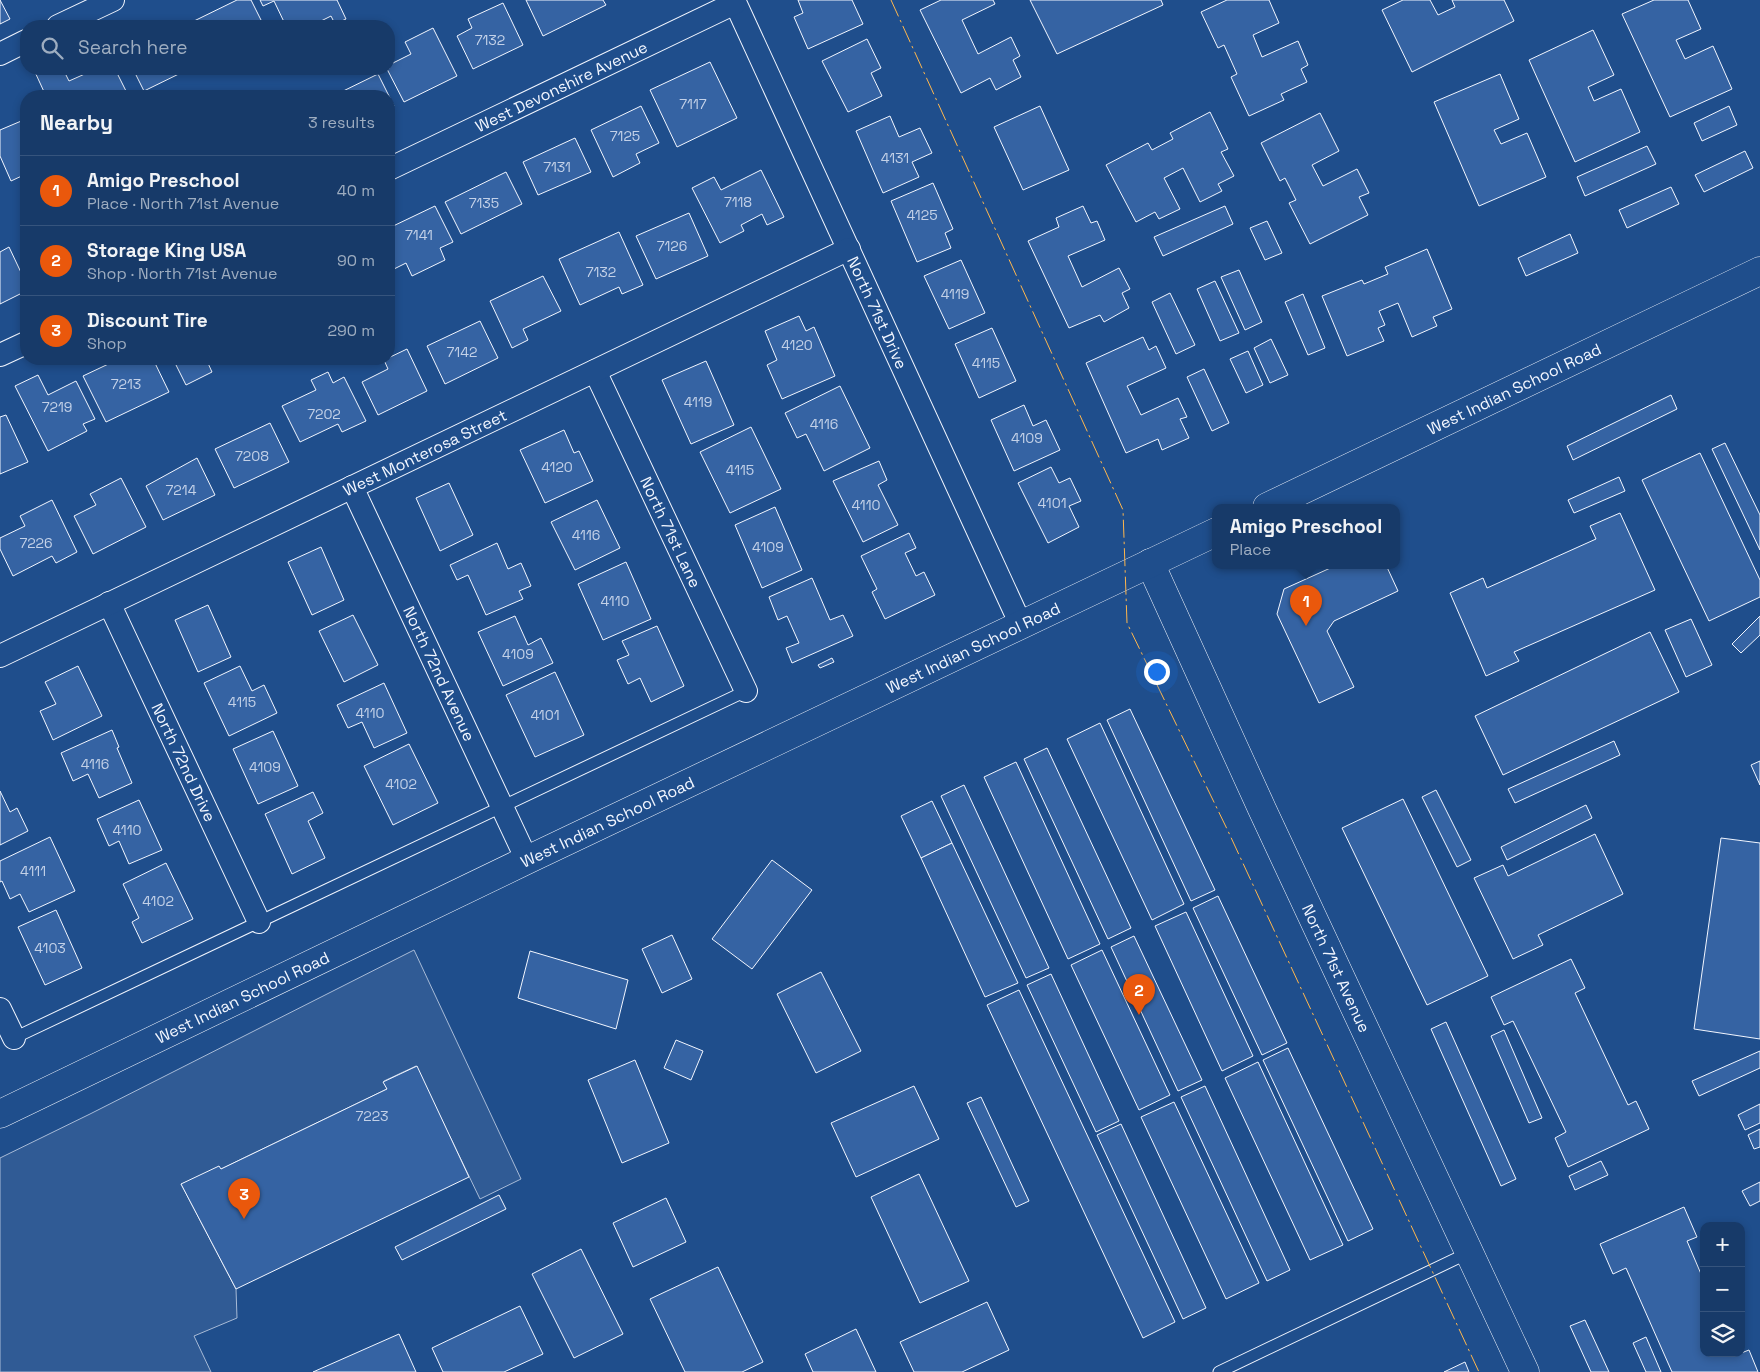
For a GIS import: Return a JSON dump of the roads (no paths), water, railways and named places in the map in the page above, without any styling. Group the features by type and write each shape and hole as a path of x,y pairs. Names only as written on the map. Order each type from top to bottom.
{"main road":[{"name":"West Indian School Road","path":"1274,504 1760,271"},
{"name":"West Indian School Road","path":"0,1114 527,860 1212,534"},
{"name":"North 71st Avenue","path":"1150,563 1468,1253 1525,1372"}],"street":[{"path":"71,20 113,0"},
{"name":"West Devonshire Avenue","path":"395,166 734,1"},
{"name":"North 71st Drive","path":"734,1 1020,625"},
{"path":"0,54 20,44"},
{"name":"West Monterosa Street","path":"0,656 849,250"},
{"path":"0,355 20,346"},
{"name":"North 71st Lane","path":"595,371 746,691"},
{"name":"North 72nd Avenue","path":"352,487 527,860"},
{"name":"North 72nd Drive","path":"109,603 259,922"},
{"path":"0,1009 14,1038"}],"lane":[{"path":"14,1038 746,691"},
{"path":"1219,1372 1468,1253"}],"place":[{"name":"Amigo Preschool","path":"1306,626"},
{"name":"Storage King USA","path":"1139,1015"},
{"name":"Discount Tire","path":"244,1219"}]}
